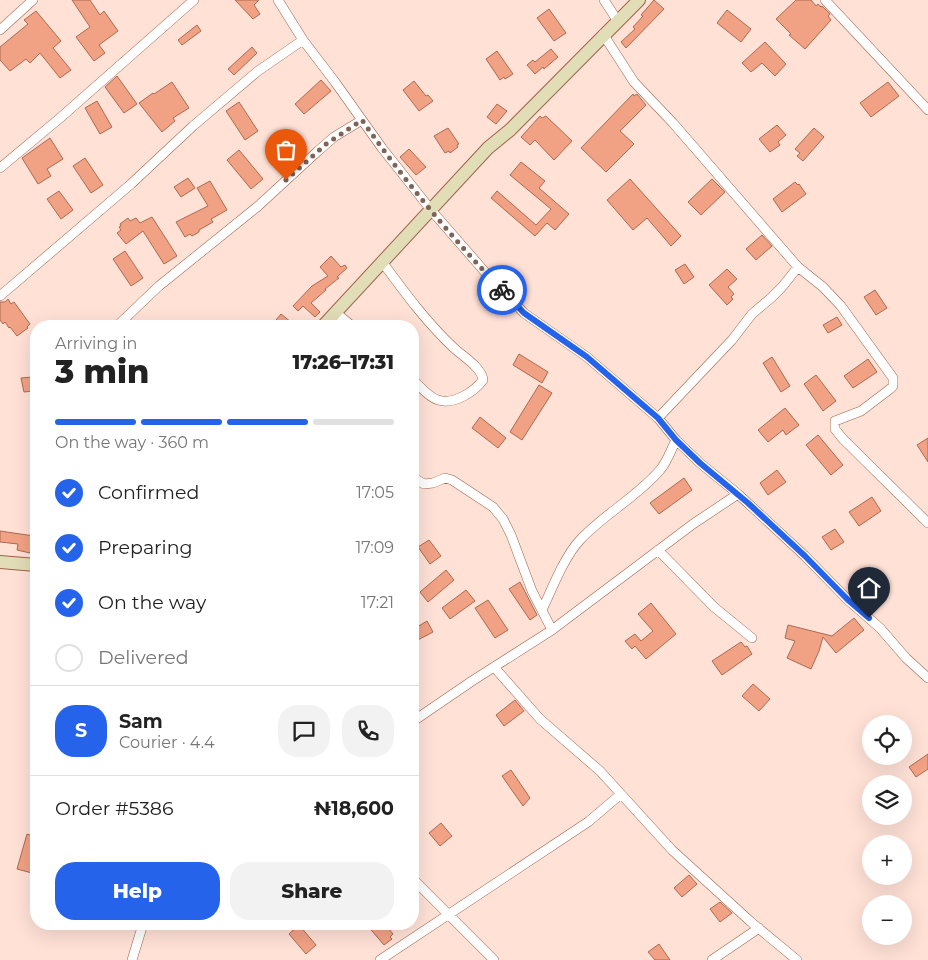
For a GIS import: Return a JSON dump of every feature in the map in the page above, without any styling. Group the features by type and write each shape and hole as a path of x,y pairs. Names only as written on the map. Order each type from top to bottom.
{"street":[{"path":"0,30 32,0"},
{"path":"0,168 194,0"},
{"path":"278,0 303,40 382,148 431,210 524,313 587,357 658,418 676,440 805,556 848,600 880,628 906,658 928,678"},
{"path":"604,0 618,20"},
{"path":"329,320 488,148 510,130 603,34 639,0"},
{"path":"825,0 928,110"},
{"path":"603,34 634,82 673,123 798,266 823,287 841,306 894,378 893,386 861,411 835,421 835,429 928,523"},
{"path":"0,296 131,184 193,126 258,72 303,40"},
{"path":"123,320 159,286 257,207 334,137 362,120"},
{"path":"382,263 419,311 481,373 483,380 477,388 452,400 437,400 419,386"},
{"path":"658,418 732,340 752,314 772,298 798,266"},
{"path":"336,313 345,320"},
{"path":"542,610 562,568 578,541 614,509 649,482 662,468 676,440"},
{"path":"419,481 424,484 445,478 452,480 493,507 503,519 511,535 532,591 552,630"},
{"path":"419,717 552,630 693,524 738,494"},
{"path":"658,550 714,607 752,638"},
{"path":"0,562 30,564"},
{"path":"494,667 540,719 600,772 672,850 797,960"},
{"path":"380,960 588,822 621,794"},
{"path":"419,885 494,960"},
{"path":"712,960 759,928"},
{"path":"132,960 141,930"}],"building":[{"path":"72,0 90,0 100,15 104,11 118,31 99,45 105,53 94,61 76,37 90,27"},
{"path":"235,0 259,0 254,5 260,14 253,19"},
{"path":"654,0 664,9 626,48 621,42 635,29 633,27"},
{"path":"796,0 811,0 816,6 818,4 822,6 830,14 828,16 831,20 805,49 789,35 791,34 776,19"},
{"path":"549,9 566,33 554,41 537,18"},
{"path":"727,10 751,29 741,42 717,23"},
{"path":"36,11 61,41 53,48 71,70 60,78 40,53 30,63 26,59 10,71 0,60 0,47 28,24 24,20"},
{"path":"197,25 201,31 182,45 178,40"},
{"path":"765,42 786,64 775,76 762,63 751,72 742,63"},
{"path":"252,47 257,53 234,75 228,69"},
{"path":"551,49 558,57 535,74 527,65 533,60 535,62"},
{"path":"497,51 513,74 500,80 486,59"},
{"path":"117,76 137,104 124,113 105,87"},
{"path":"321,80 331,91 304,114 295,104"},
{"path":"414,81 426,96 428,95 433,101 419,111 403,90"},
{"path":"172,82 189,108 173,118 175,121 162,132 139,103"},
{"path":"888,82 899,96 871,117 860,103"},
{"path":"633,94 634,96 637,94 646,105 620,131 634,144 606,172 581,148"},
{"path":"97,101 112,127 100,134 85,108"},
{"path":"239,102 258,131 245,140 226,111"},
{"path":"497,104 507,111 496,124 487,117"},
{"path":"540,116 542,118 546,116 572,141 554,160 535,140 530,145 521,137"},
{"path":"777,125 786,135 778,142 780,145 770,152 759,139"},
{"path":"448,128 459,144 450,153 449,151 445,153 434,136"},
{"path":"814,128 824,137 803,161 797,156 800,153 795,149"},
{"path":"50,138 63,159 47,169 51,176 38,184 22,158"},
{"path":"409,149 426,167 416,175 400,157"},
{"path":"239,150 263,179 251,189 227,160"},
{"path":"85,158 103,185 91,193 73,166"},
{"path":"521,162 545,181 539,188 569,214 555,230 547,223 535,236 491,198 497,191 536,225 551,209 510,175"},
{"path":"188,178 195,188 181,197 174,187"},
{"path":"630,179 681,236 671,246 647,218 633,230 607,200"},
{"path":"712,179 725,192 701,215 688,202"},
{"path":"210,181 227,210 211,219 213,222 199,230 199,232 185,237 176,222 208,206 197,188"},
{"path":"795,182 799,184 806,194 782,212 773,199"},
{"path":"59,191 73,210 61,219 47,199"},
{"path":"152,217 177,256 164,264 143,231 126,244 117,233 121,230 120,224 128,218 130,221 136,218 140,223"},
{"path":"762,235 772,246 756,260 746,249"},
{"path":"125,251 143,278 131,286 113,259"},
{"path":"331,256 341,267 345,265 347,268 337,277 339,278 311,303 320,312 315,317 303,306 298,311 293,306 312,286 328,276 320,267"},
{"path":"685,264 694,277 684,284 675,270"},
{"path":"727,269 737,279 728,287 734,294 731,297 733,299 727,305 709,285"},
{"path":"875,290 887,308 876,315 864,297"},
{"path":"8,299 11,304 14,302 30,324 28,328 17,336 5,322 3,324 0,320 0,302 5,302"},
{"path":"281,314 288,320 276,320"},
{"path":"837,317 842,325 828,333 823,325"},
{"path":"519,354 548,372 542,383 513,365"},
{"path":"772,357 790,386 781,392 763,363"},
{"path":"868,359 877,372 853,388 844,376"},
{"path":"816,375 836,401 823,411 804,384"},
{"path":"30,377 30,391 24,392 21,378"},
{"path":"539,385 552,393 522,440 510,432"},
{"path":"785,408 799,425 786,435 783,430 768,442 758,430"},
{"path":"480,417 506,438 498,448 472,428"},
{"path":"818,435 843,465 831,475 806,445"},
{"path":"928,438 928,462 917,445"},
{"path":"777,470 786,482 768,495 760,483"},
{"path":"684,478 692,490 659,514 650,503"},
{"path":"872,497 881,511 859,526 849,512"},
{"path":"835,529 844,542 831,550 822,537"},
{"path":"0,531 30,535 30,553 17,550 18,544 0,542"},
{"path":"429,540 441,556 430,564 419,546"},
{"path":"446,570 454,580 428,602 420,592"},
{"path":"520,582 537,615 530,620 509,589"},
{"path":"466,590 475,601 450,619 442,608"},
{"path":"488,600 508,630 495,638 475,608"},
{"path":"651,603 676,634 646,659 635,646 632,649 625,641 635,634 641,641 653,631 638,614"},
{"path":"854,618 864,630 836,653 823,637 811,669 787,658 795,641 785,638 788,625 832,636"},
{"path":"427,621 433,632 419,639 419,626"},
{"path":"741,642 745,647 747,646 752,654 722,675 712,661"},
{"path":"753,684 770,699 759,711 742,696"},
{"path":"515,700 524,711 504,726 496,715"},
{"path":"928,754 928,769 916,777 909,767"},
{"path":"511,770 530,798 523,806 502,776"},
{"path":"441,823 452,836 440,846 429,833"},
{"path":"27,834 30,835 30,872 17,869"},
{"path":"689,875 697,884 682,897 674,888"},
{"path":"720,902 732,913 720,922 710,909"},
{"path":"293,930 303,930 316,945 306,954 289,934"},
{"path":"371,930 390,930 393,934 390,937 392,939 384,945"},
{"path":"659,944 670,960 655,960 648,952"}],"way so far":[{"path":"286,180 334,137 362,120 431,210 502,290"}],"route":[{"path":"502,290 524,313 587,357 658,418 676,440 700,463 748,503 869,618"}]}
